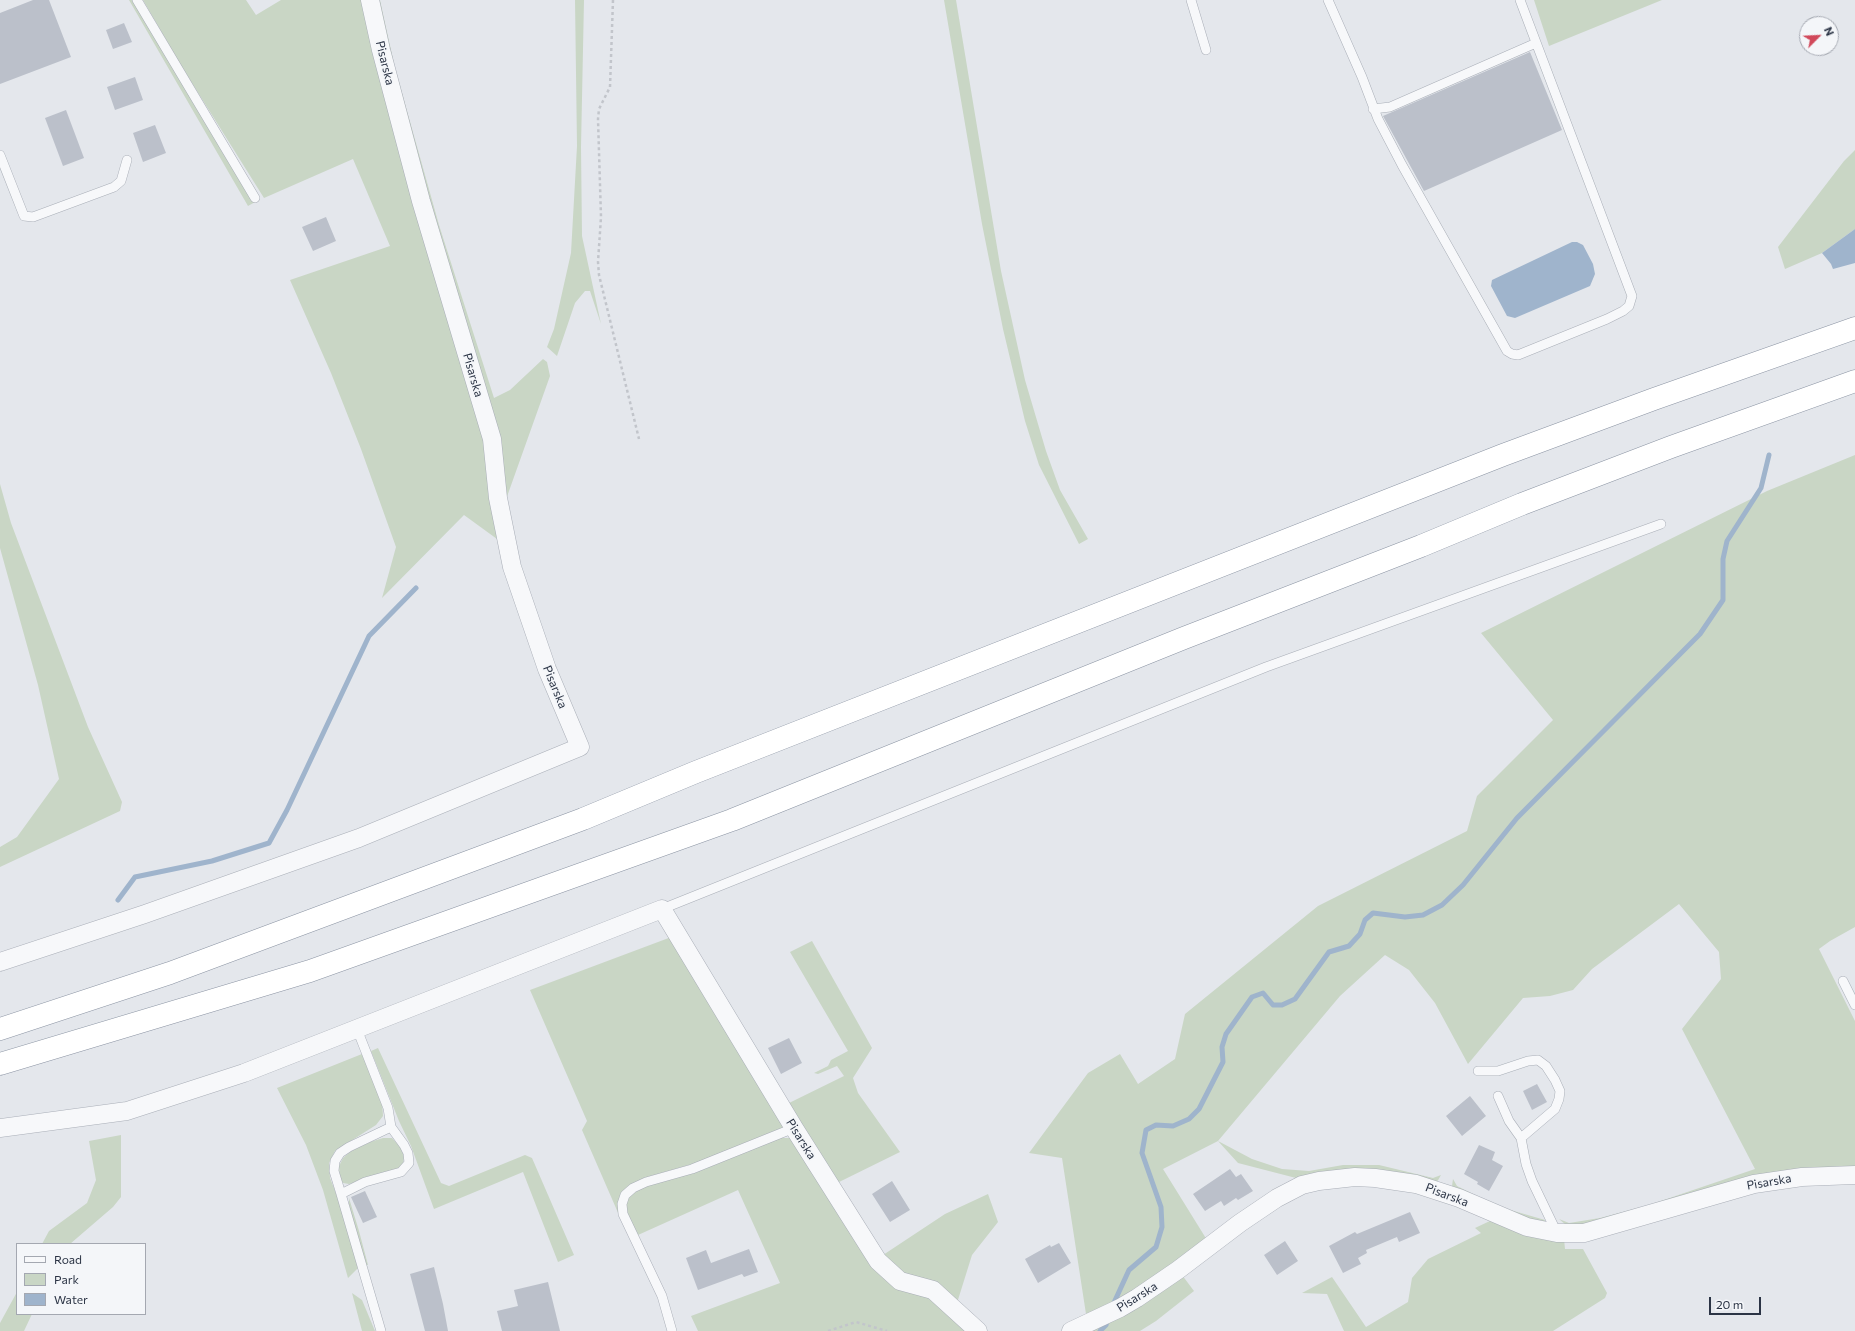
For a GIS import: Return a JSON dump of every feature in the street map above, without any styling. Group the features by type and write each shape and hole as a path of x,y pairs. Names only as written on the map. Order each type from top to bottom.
{"highway":[{"path":"0,1029 170,973 583,819 1496,458 1654,399 1855,328"},
{"path":"0,1064 310,971 732,820 1184,638 1670,447 1855,380"}],"street":[{"name":"Pisarska","path":"0,962 145,914 359,838 580,747 547,669 512,567 498,498 492,439 421,201 370,0"},
{"name":"Pisarska","path":"662,909 794,1128 878,1261 884,1269 900,1280 933,1290 978,1331"},
{"path":"0,1128 126,1111 244,1073 662,909"},
{"name":"Pisarska","path":"1071,1331 1120,1308 1178,1270 1240,1223 1277,1198 1302,1185 1319,1181 1368,1177 1416,1184 1447,1193 1527,1227 1557,1233 1584,1233 1610,1227 1766,1181 1824,1175 1855,1175"}],"lane":[{"path":"137,0 255,198"},
{"path":"1191,0 1206,50"},
{"path":"1328,0 1362,77 1373,109 1402,165 1507,351 1518,355 1600,322 1623,311 1629,306 1632,296 1520,0"},
{"path":"1373,109 1390,107 1536,43"},
{"path":"0,155 24,216 33,217 114,187 121,181 127,160"},
{"path":"662,909 1266,667 1661,524"},
{"path":"1843,981 1855,1005"},
{"path":"341,1194 365,1182 401,1172 409,1163 408,1153 391,1127 388,1108 357,1029"},
{"path":"1478,1071 1498,1071 1528,1061 1538,1060 1551,1072 1560,1091 1555,1109 1521,1138"},
{"path":"1498,1096 1509,1122 1521,1138 1526,1164 1532,1180 1557,1233"},
{"path":"381,1331 334,1171 336,1161 340,1153 349,1147 391,1127"},
{"path":"672,1331 662,1296 623,1214 622,1204 625,1196 634,1188 646,1182 692,1169 794,1128"}],"path":[{"path":"613,0 610,88 599,109 598,119 600,217 598,262 599,275 639,439"},
{"path":"828,1331 856,1322 887,1331"}],"green space":[{"path":"129,0 133,0 255,202 248,206"},
{"path":"143,0 246,0 256,15 281,0 365,0 488,446 497,539 464,515 382,598 396,547 361,449 331,373 290,280 390,246 353,159 264,198 180,64"},
{"path":"374,0 380,0 395,68 439,225 494,398 510,390 543,359 547,362 550,376 504,505"},
{"path":"575,0 584,0 581,147 582,236 601,324 590,291 585,291 575,303 557,356 547,347 554,329 571,253 577,146"},
{"path":"944,0 956,0 1001,271 1025,380 1046,451 1060,490 1088,539 1079,544 1039,465 1025,421 1003,329 982,224"},
{"path":"1534,0 1662,0 1549,46"},
{"path":"1855,150 1855,229 1822,253 1785,269 1778,247 1844,161"},
{"path":"1855,455 1855,927 1819,949 1855,1021 1855,1170 1585,1227 1566,1225 1559,1219 1569,1223 1600,1218 1649,1205 1755,1169 1682,1029 1721,979 1719,952 1679,904 1592,969 1573,990 1550,996 1523,998 1468,1064 1435,1003 1409,970 1385,955 1340,996 1218,1141 1163,1169 1207,1240 1107,1310 1086,1314 1062,1158 1029,1153 1088,1073 1120,1054 1138,1084 1175,1059 1185,1014 1318,906 1467,831 1477,796 1553,720 1481,633 1767,491"},
{"path":"0,484 11,523 88,727 122,802 120,811 0,867 0,847 17,837 59,779 38,685 0,548"},
{"path":"674,936 786,1126 773,1133 696,1163 644,1178 619,1204 619,1215 582,1130 587,1121 530,990"},
{"path":"812,941 872,1048 853,1078 858,1093 900,1152 833,1185 787,1104 844,1076 837,1066 818,1074 814,1073 828,1066 831,1060 848,1051 790,952"},
{"path":"378,1048 441,1183 449,1186 525,1155 532,1158 574,1255 558,1262 523,1172 434,1209 411,1146 399,1121 371,1051"},
{"path":"362,1054 382,1101 383,1116 376,1125 335,1151 329,1163 330,1178 341,1206 358,1268 348,1278 323,1190 306,1145 277,1088"},
{"path":"121,1135 121,1197 113,1207 71,1243 43,1243 49,1231 87,1203 96,1180 89,1141"},
{"path":"383,1138 392,1138 402,1149 404,1157 403,1165 396,1172 349,1184 343,1183 340,1179 339,1166 343,1158 351,1151"},
{"path":"781,1138 792,1138 865,1250 927,1293 971,1331 698,1331 691,1316 780,1283 738,1190 638,1235 625,1208 626,1202 630,1195 646,1186"},
{"path":"1218,1141 1252,1159 1282,1169 1309,1171 1343,1165 1379,1165 1433,1178 1441,1175 1437,1182 1296,1178 1238,1163"},
{"path":"1453,1179 1457,1186 1479,1197 1507,1209 1545,1220 1544,1224 1455,1191 1452,1186"},
{"path":"988,1194 998,1222 972,1255 957,1303 916,1282 880,1257 945,1214"},
{"path":"349,1198 368,1265 365,1265 349,1205"},
{"path":"1492,1220 1564,1239 1565,1249 1583,1249 1607,1293 1605,1298 1553,1331 1344,1331 1327,1294 1302,1293 1332,1277 1366,1327 1408,1302 1412,1278 1428,1259 1481,1233 1475,1228"},
{"path":"1182,1275 1194,1291 1156,1321 1140,1331 1084,1331"},
{"path":"352,1293 362,1300 375,1331 362,1331"},
{"path":"16,1294 16,1315 32,1315 24,1331 0,1331 0,1323"}],"water":[{"path":"1855,229 1855,263 1833,269 1822,253"},
{"path":"1572,242 1577,242 1583,245 1593,264 1595,274 1590,286 1515,318 1507,316 1491,286 1492,280"}],"building":[{"path":"33,0 49,0 71,57 0,84 0,13"},
{"path":"124,23 132,42 113,49 106,30"},
{"path":"1530,52 1562,130 1424,191 1383,116"},
{"path":"135,77 143,100 115,110 107,87"},
{"path":"66,110 84,158 63,166 45,118"},
{"path":"155,125 166,153 143,162 133,133"},
{"path":"326,217 336,241 313,251 302,227"},
{"path":"789,1038 802,1063 781,1074 768,1048"},
{"path":"1537,1084 1547,1102 1532,1110 1523,1091"},
{"path":"1470,1096 1486,1116 1462,1136 1446,1116"},
{"path":"1479,1145 1495,1152 1492,1160 1503,1166 1489,1191 1477,1184 1478,1182 1464,1174"},
{"path":"1230,1169 1236,1177 1241,1174 1253,1191 1238,1200 1236,1198 1224,1206 1221,1201 1205,1211 1193,1194"},
{"path":"892,1181 910,1210 890,1222 872,1194"},
{"path":"365,1191 377,1217 363,1223 351,1197"},
{"path":"1410,1212 1420,1233 1399,1242 1397,1237 1366,1250 1367,1253 1358,1258 1361,1264 1343,1273 1329,1246 1355,1232 1357,1234"},
{"path":"1285,1241 1298,1261 1277,1275 1264,1255"},
{"path":"1059,1243 1071,1263 1038,1283 1025,1259 1050,1245 1051,1247"},
{"path":"749,1249 758,1272 744,1277 742,1274 698,1290 686,1258 706,1250 711,1263"},
{"path":"434,1267 448,1331 425,1331 410,1274"},
{"path":"548,1282 560,1331 502,1331 497,1311 518,1306 514,1290"}],"waterway":[{"path":"1112,1307 1129,1270 1156,1247 1162,1227 1161,1207 1142,1153 1146,1130 1156,1125 1173,1126 1189,1119 1199,1109 1223,1062 1222,1047 1226,1034 1252,997 1263,993 1273,1005 1282,1005 1295,999 1329,952 1349,946 1360,934 1365,920 1373,913 1405,917 1423,915 1442,905 1463,885 1517,818 1700,634 1723,600 1723,559 1727,541 1761,488 1769,455"},
{"path":"118,900 135,877 212,861 269,843 287,810 369,636 416,588"},
{"path":"1100,1331 1106,1325 1108,1318"}]}
